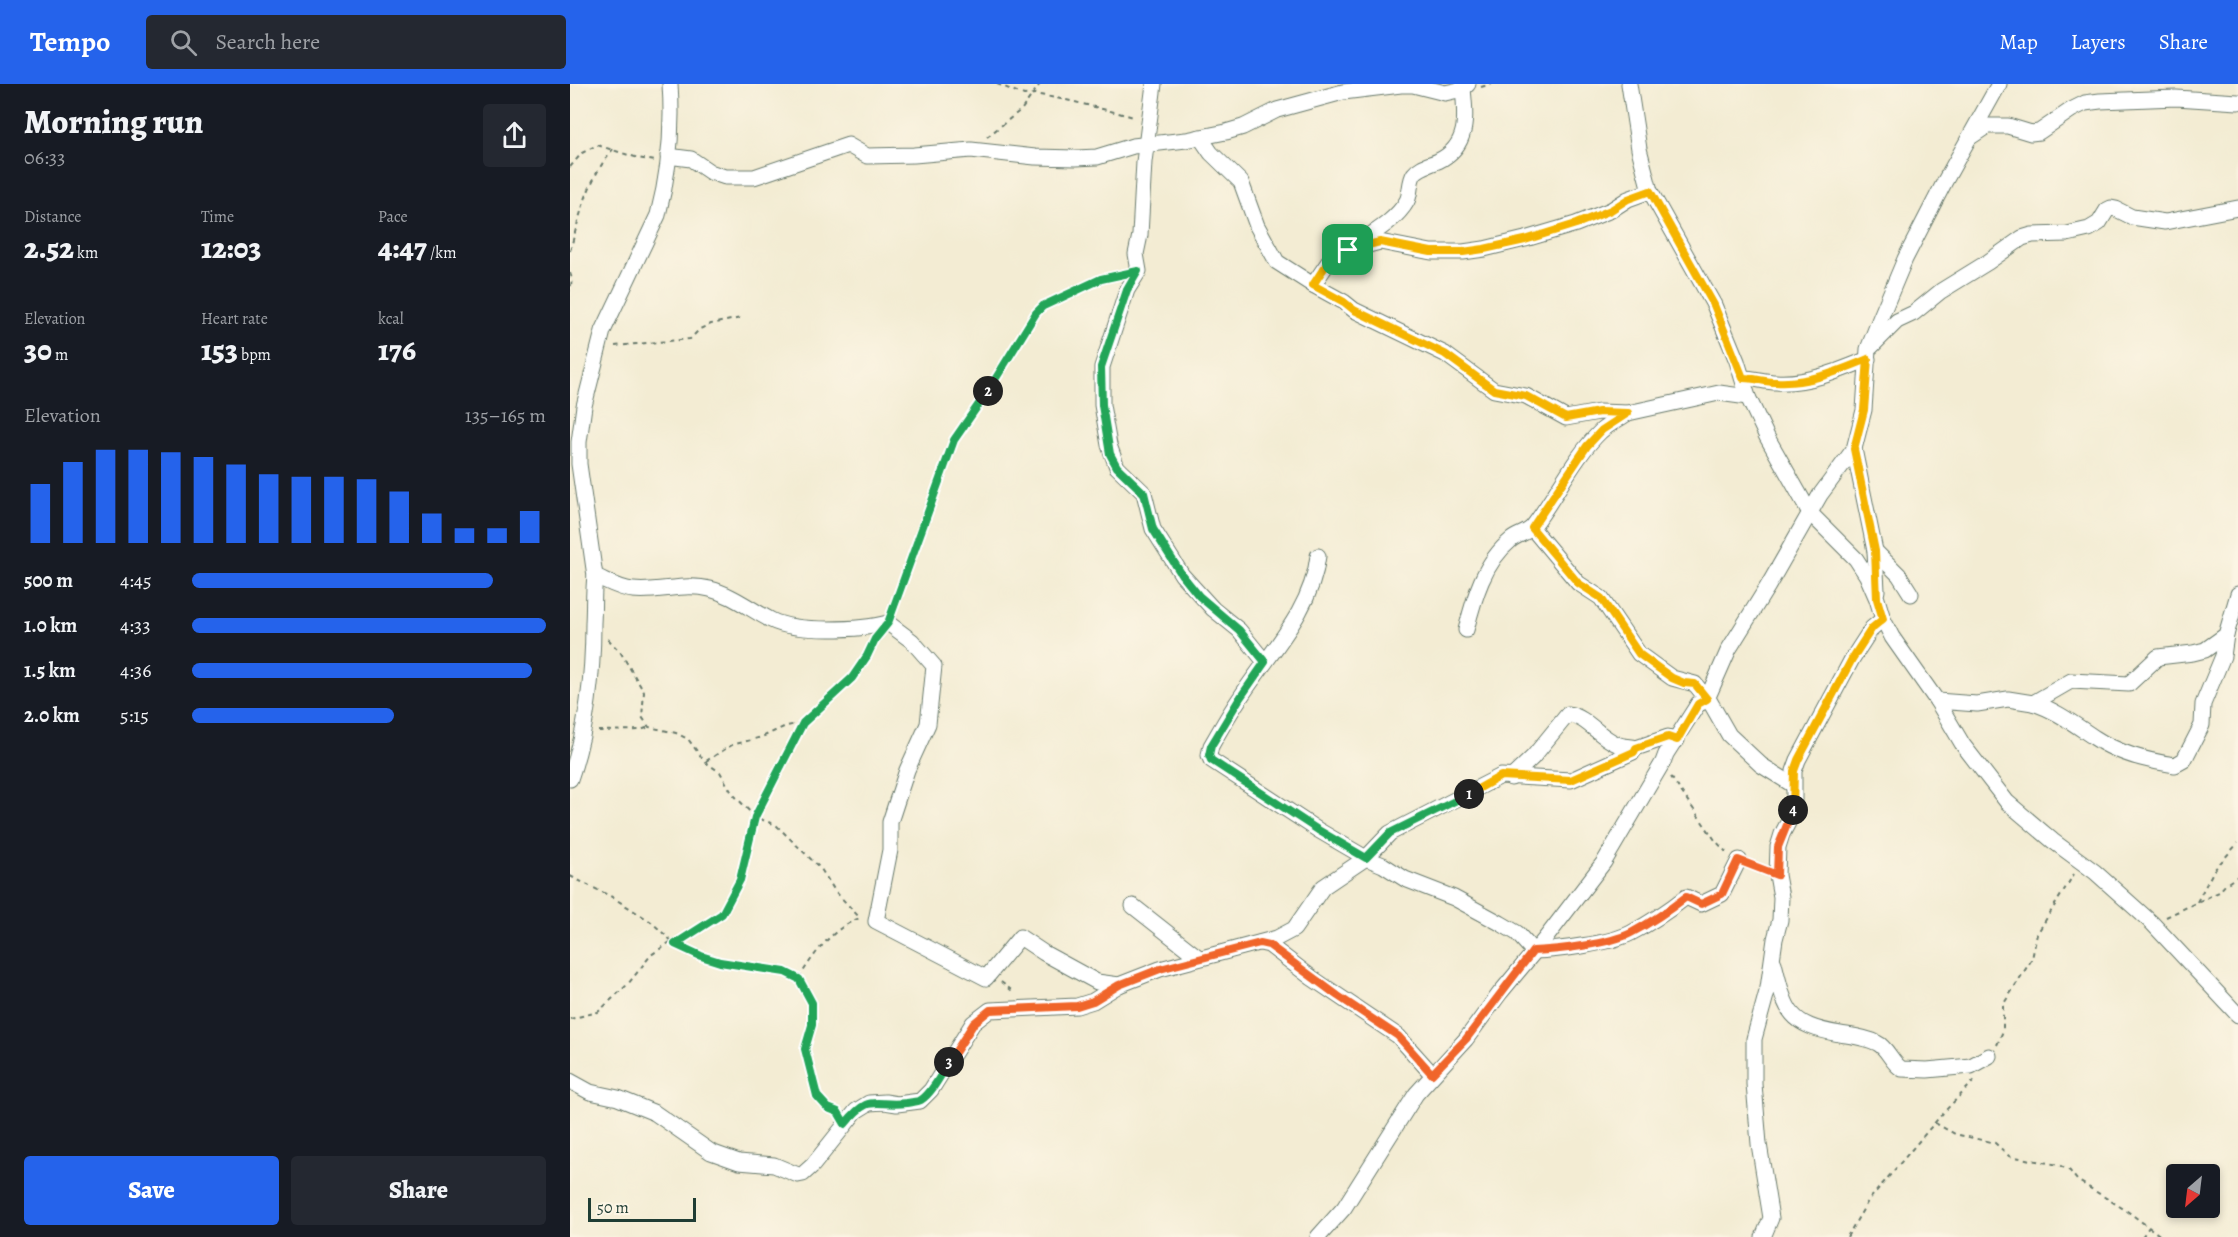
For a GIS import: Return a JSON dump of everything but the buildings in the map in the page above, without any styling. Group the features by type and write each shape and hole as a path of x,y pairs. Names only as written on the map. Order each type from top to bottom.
{"street":[{"path":"570,779 583,730 594,624 592,595 595,576 583,504 579,442 584,406 597,348 614,303 648,239 658,214 668,159 672,104 670,84"},
{"path":"1154,84 1146,144 1137,254 1138,271 1127,290 1101,367 1102,405 1110,454 1117,467 1144,493 1153,529 1182,575 1199,596 1239,630 1265,662"},
{"path":"1629,84 1639,149 1650,191 1714,305 1743,378 1748,398 1810,513 1856,559 1867,576 1892,636 1937,701 1963,745 2007,802 2104,879 2152,923 2238,1015"},
{"path":"1318,1237 1344,1208 1416,1094 1466,1039 1604,862 1666,754 1703,701 1729,649 1820,495 1854,449 1864,410 1868,354 1901,267 1999,84"},
{"path":"668,159 690,159 719,175 754,177 848,145 867,156 971,150 1035,157 1097,157 1146,144 1171,142 1243,127 1277,110 1343,92 1413,85 1445,93 1466,86 1466,123 1452,152 1444,158 1419,168 1413,176 1409,194 1401,209 1385,225 1348,250"},
{"path":"1968,139 1987,126 2008,126 2031,133 2039,132 2071,110 2100,101 2176,98 2238,102"},
{"path":"1200,136 1211,153 1241,182 1257,226 1277,262 1354,310 1445,354 1494,390 1526,396 1566,418 1599,412 1628,413 1719,393 1748,398"},
{"path":"1313,285 1332,257 1348,250 1380,242 1431,252 1463,252 1484,249 1525,240 1576,224 1650,191"},
{"path":"1743,378 1759,378 1776,382 1830,374 1868,354 1897,321 1914,313 1941,291 2022,238 2032,235 2067,234 2088,229 2099,223 2107,210 2111,208 2132,217 2164,222 2238,208"},
{"path":"1466,630 1482,578 1511,540 1532,528 1587,446 1602,430 1628,413"},
{"path":"1854,449 1875,551 1877,599"},
{"path":"1532,528 1578,583 1601,598 1639,654 1672,678 1684,683 1695,684 1703,701"},
{"path":"1875,551 1899,575 1911,594"},
{"path":"1318,556 1309,594 1211,746 1209,755 1211,760 1318,830 1366,858 1383,865 1405,879 1454,898 1500,922 1516,933 1533,951 1560,950 1608,941 1629,934 1661,916 1686,897 1701,904 1722,894 1738,860"},
{"path":"595,576 632,590 687,586 710,589 730,596 772,621 786,626 869,628 888,623 912,641 934,666 928,724 907,770 890,822 890,850 876,921 986,978 1020,937 1097,982 1119,985"},
{"path":"1937,701 1977,704 2008,699 2033,703 2080,727 2113,748 2148,761 2175,765 2184,760 2202,725 2203,704 2223,656 2238,594"},
{"path":"1763,1237 1771,1218 1757,1124 1754,1040 1768,988 1780,920 1778,847 1794,806 1794,771 1798,760 1857,651 1872,628 1883,619"},
{"path":"2033,703 2071,681 2129,684 2158,657 2205,650 2226,636"},
{"path":"1703,701 1709,700 1735,741 1761,765 1793,785"},
{"path":"1511,778 1533,757 1568,714 1577,716 1602,736 1619,745 1636,748 1668,737 1677,740"},
{"path":"570,1081 590,1092 618,1098 655,1113 711,1152 739,1162 774,1165 798,1175 803,1174 813,1165 856,1111 869,1103 885,1101 897,1104 920,1101 937,1081 974,1023 990,1010 1077,1006 1093,1001 1119,985 1160,969 1286,935 1293,929 1323,887 1366,858 1390,833 1501,776 1571,780 1634,752 1636,748"},
{"path":"1133,906 1199,958"},
{"path":"1260,943 1269,945 1320,984 1398,1036 1432,1074"},
{"path":"1773,956 1780,988 1788,1008 1796,1019 1806,1026 1867,1039 1879,1044 1902,1069 1927,1070 1971,1066 1989,1056"}],"path":[{"path":"997,84 1024,95 1035,94 1149,120"},
{"path":"971,150 1022,110 1040,84"},
{"path":"570,167 582,153 597,145 638,158 668,159"},
{"path":"570,251 587,191 602,162 613,149"},
{"path":"675,944 722,914 740,880 755,817 803,723 852,678 875,639 888,623 954,440 994,383 1036,313 1043,306 1101,279 1138,271"},
{"path":"570,273 572,279 570,291"},
{"path":"597,348 690,339 700,329 711,324 741,318"},
{"path":"594,624 621,653 644,692 642,717 649,727"},
{"path":"705,762 732,745 786,726 803,723"},
{"path":"583,730 641,730 649,727 688,738 705,762 720,772 732,793 755,817 776,825 821,869 835,891 860,918"},
{"path":"1663,762 1674,782 1721,849 1738,860 1777,875"},
{"path":"2196,904 2214,870 2238,843"},
{"path":"570,876 633,911 675,944 701,956 720,962 785,972 799,979 812,1003 812,1025 805,1049 817,1096 828,1108 838,1112 845,1124"},
{"path":"2152,923 2219,892 2238,876"},
{"path":"570,1019 598,1012 628,984 651,955 673,940 675,944"},
{"path":"1935,1123 1955,1134 1995,1143 2009,1156 2060,1165 2070,1171 2077,1180 2127,1211 2162,1237"},
{"path":"2142,1237 2149,1227"}],"route":[{"path":"1650,191 1714,305 1743,378 1759,378 1776,382 1801,380 1830,374 1868,359 1864,410 1854,449 1875,551 1877,599 1883,619 1872,628 1852,659 1798,760 1794,771 1794,806 1778,847 1777,875 1738,860 1722,894 1701,904 1686,897 1661,916 1629,934 1608,941 1582,944 1560,950 1533,951 1466,1039 1432,1074 1398,1036 1312,978 1269,945 1260,943 1160,969 1119,985 1106,995 1077,1006 990,1010 974,1023 931,1089 920,1101 897,1104 885,1101 869,1103 856,1111 845,1124 838,1112 821,1103 817,1096 805,1049 812,1025 812,1003 799,979 785,972 720,962 675,944 722,914 727,906 740,880 755,817 803,723 852,678 875,639 888,623 954,440 994,383 1036,313 1043,306 1101,279 1138,271 1127,290 1101,367 1102,405 1110,454 1117,467 1144,493 1153,529 1182,575 1199,596 1239,630 1265,662 1211,746 1209,755 1211,760 1318,830 1366,858 1390,833 1484,787 1501,776 1571,780 1600,769 1634,752 1636,748 1668,737 1677,740 1698,704 1707,699 1695,684 1684,683 1672,678 1639,654 1601,598 1578,583 1532,528 1587,446 1602,430 1628,413 1599,412 1566,418 1526,396 1494,390 1445,354 1354,310 1313,285 1332,257 1348,250 1380,242 1431,252 1449,253 1484,249 1525,240 1576,224 1650,191"}]}
